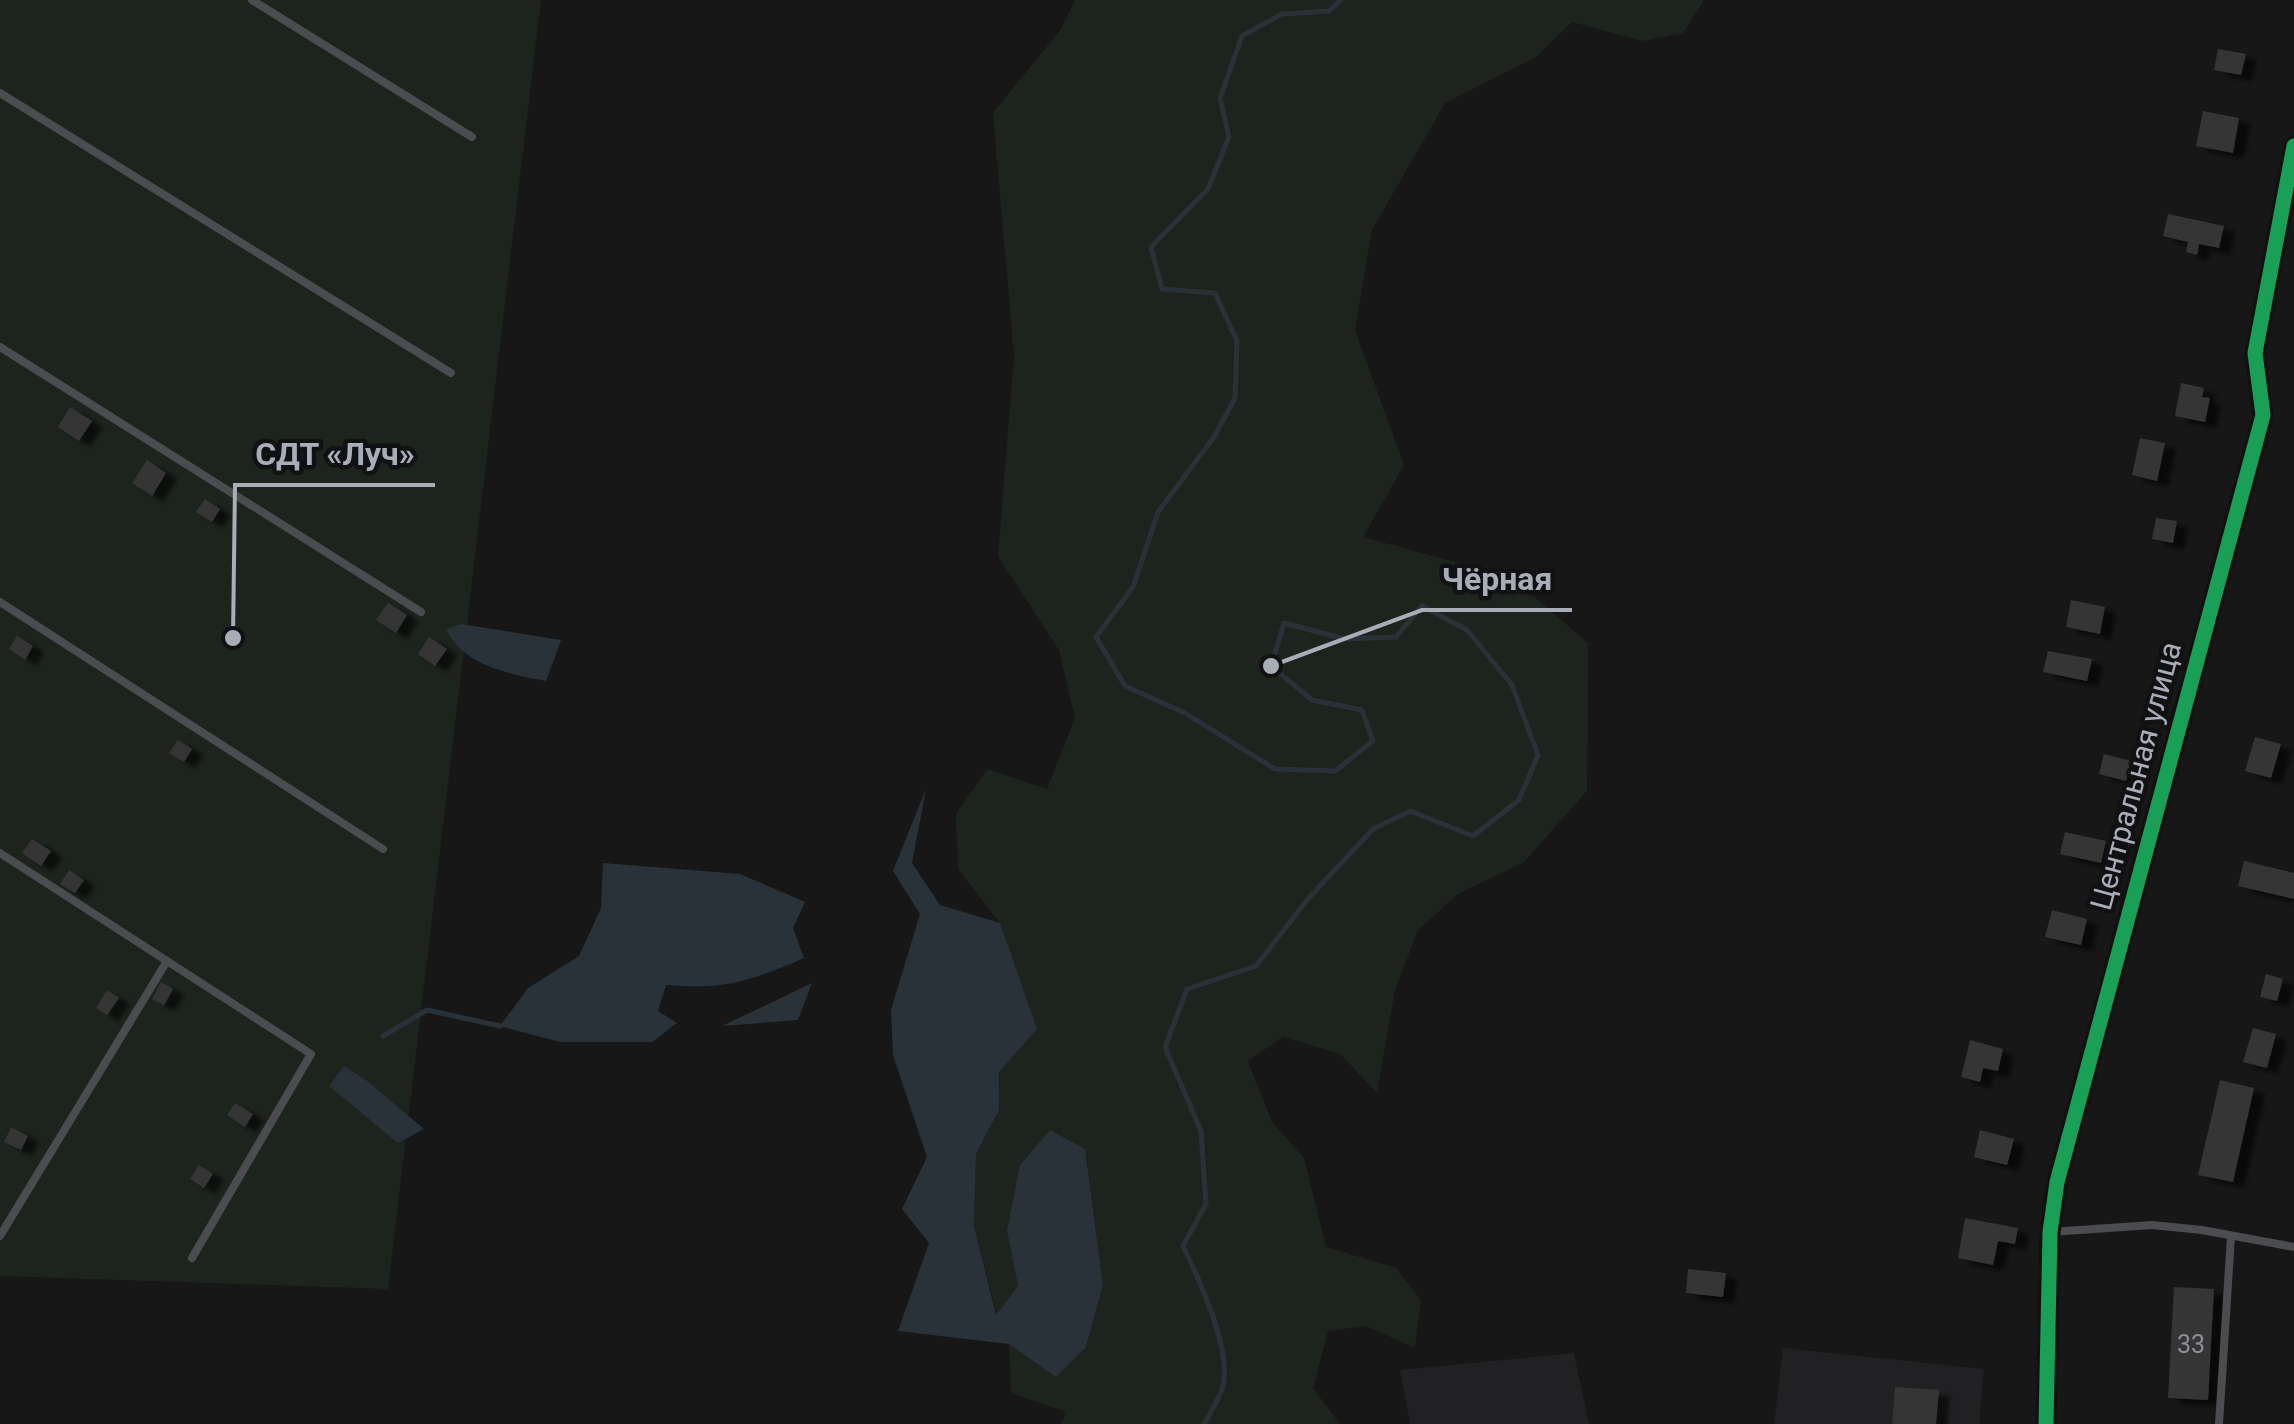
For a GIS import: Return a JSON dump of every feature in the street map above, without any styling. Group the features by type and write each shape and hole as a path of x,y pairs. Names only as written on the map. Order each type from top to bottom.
{"street":[{"name":"Центральная улица","path":"2046,1424 2050,1232 2067,1136 2262,414 2255,354 2294,146"}],"lane":[{"path":"252,0 472,137"},
{"path":"0,94 451,373"},
{"path":"0,347 421,612"},
{"path":"0,602 383,849"},
{"path":"0,853 311,1054 192,1258"},
{"path":"0,1236 167,961"},
{"path":"2050,1232 2152,1225 2294,1247"},
{"path":"2219,1424 2230,1237"}],"shaded area":[{"path":"0,0 541,0 388,1289 0,1276"},
{"path":"1075,0 1704,0 1683,33 1642,41 1572,22 1536,57 1445,103 1372,230 1355,330 1404,465 1363,537 1511,577 1588,643 1587,791 1524,862 1458,894 1418,930 1395,990 1377,1093 1340,1054 1283,1037 1248,1061 1272,1122 1304,1158 1326,1247 1396,1268 1421,1300 1415,1348 1366,1326 1328,1331 1313,1388 1340,1424 1061,1424 1066,1412 1011,1393 1009,1344 1086,1347 1103,1285 1085,1149 1007,1231 1018,1286 997,1316 974,1226 976,1154 999,1110 1000,923 958,869 956,814 987,769 1047,789 1075,718 1059,650 998,556 1014,356 993,113 1061,29"},
{"path":"461,624 561,640 546,681 503,671 464,652 446,629"},
{"path":"926,789 912,863 940,905 1000,923 1037,1029 999,1072 999,1110 976,1154 974,1226 996,1315 1018,1286 1007,1231 1020,1165 1050,1130 1085,1149 1103,1285 1086,1347 1056,1377 1009,1344 898,1331 929,1243 902,1209 927,1157 893,1055 891,1010 920,914 893,871"},
{"path":"603,863 740,874 805,902 793,928 804,958 737,982 666,985 658,1011 677,1023 652,1042 560,1042 500,1026 528,988 579,956 601,908"},
{"path":"812,983 798,1020 722,1026"},
{"path":"344,1066 424,1129 398,1143 329,1086"},
{"path":"1783,1348 1984,1369 1979,1424 1774,1424"},
{"path":"1574,1353 1589,1424 1410,1424 1400,1370"}],"building":[{"path":"2218,49 2246,54 2241,75 2214,70"},
{"path":"2203,111 2239,118 2233,153 2196,146"},
{"path":"2168,214 2224,226 2219,248 2199,244 2197,255 2186,252 2188,242 2163,236"},
{"path":"2181,383 2204,388 2202,397 2210,398 2205,422 2175,416"},
{"path":"70,407 92,421 79,441 58,427"},
{"path":"2140,438 2165,443 2157,481 2132,475"},
{"path":"147,460 166,473 152,496 132,483"},
{"path":"205,499 220,509 212,522 196,512"},
{"path":"2156,518 2177,521 2173,543 2152,539"},
{"path":"2071,600 2105,607 2100,634 2066,627"},
{"path":"388,603 407,615 396,633 376,620"},
{"path":"17,636 33,646 25,660 9,649"},
{"path":"429,637 447,649 435,666 418,654"},
{"path":"2048,651 2092,659 2087,681 2043,672"},
{"path":"2255,737 2281,744 2271,778 2245,771"},
{"path":"178,740 192,749 184,762 169,753"},
{"path":"2104,754 2131,761 2126,781 2099,774"},
{"path":"2065,832 2106,841 2101,863 2060,854"},
{"path":"32,839 51,851 41,866 22,853"},
{"path":"2244,861 2294,873 2294,899 2238,886"},
{"path":"69,870 84,880 75,893 60,884"},
{"path":"2052,910 2087,919 2081,945 2045,937"},
{"path":"2266,974 2283,979 2277,1001 2260,997"},
{"path":"161,982 173,989 164,1005 152,999"},
{"path":"107,990 119,998 107,1015 96,1008"},
{"path":"2253,1028 2276,1034 2267,1068 2243,1062"},
{"path":"1970,1040 2003,1049 1998,1071 1983,1068 1980,1082 1961,1077"},
{"path":"2220,1080 2254,1088 2233,1182 2198,1175"},
{"path":"235,1103 253,1114 245,1127 227,1115"},
{"path":"11,1127 28,1136 21,1150 4,1142"},
{"path":"1980,1130 2014,1139 2007,1165 1974,1157"},
{"path":"199,1165 213,1174 204,1188 190,1179"},
{"path":"1965,1218 2018,1228 2015,1244 1998,1241 1993,1265 1958,1258"},
{"path":"1688,1269 1726,1273 1723,1297 1686,1293"},
{"path":"2174,1287 2214,1289 2208,1400 2168,1398"},
{"path":"1895,1387 1939,1390 1936,1424 1892,1424"}],"waterway":[{"path":"1204,1424 1220,1393 1224,1374 1213,1316 1183,1246 1206,1204 1201,1131 1165,1047 1187,989 1256,966 1307,900 1373,829 1410,811 1473,836 1519,800 1538,755 1512,685 1467,630 1422,606 1396,637 1345,639 1284,623 1271,666 1312,700 1362,710 1373,741 1335,771 1275,769 1185,713 1125,686 1096,637 1133,587 1158,512 1214,437 1235,398 1237,341 1215,293 1162,289 1151,247 1208,189 1229,137 1220,98 1242,36 1282,14 1329,11 1341,0"},
{"path":"383,1036 427,1010 500,1026"}],"cycle path":[{"path":"2046,1424 2050,1232 2057,1182 2263,415 2255,353 2294,146"}],"place":[{"name":"СДТ «Луч»","path":"233,638"},
{"name":"Чёрная","path":"1271,666"}]}
